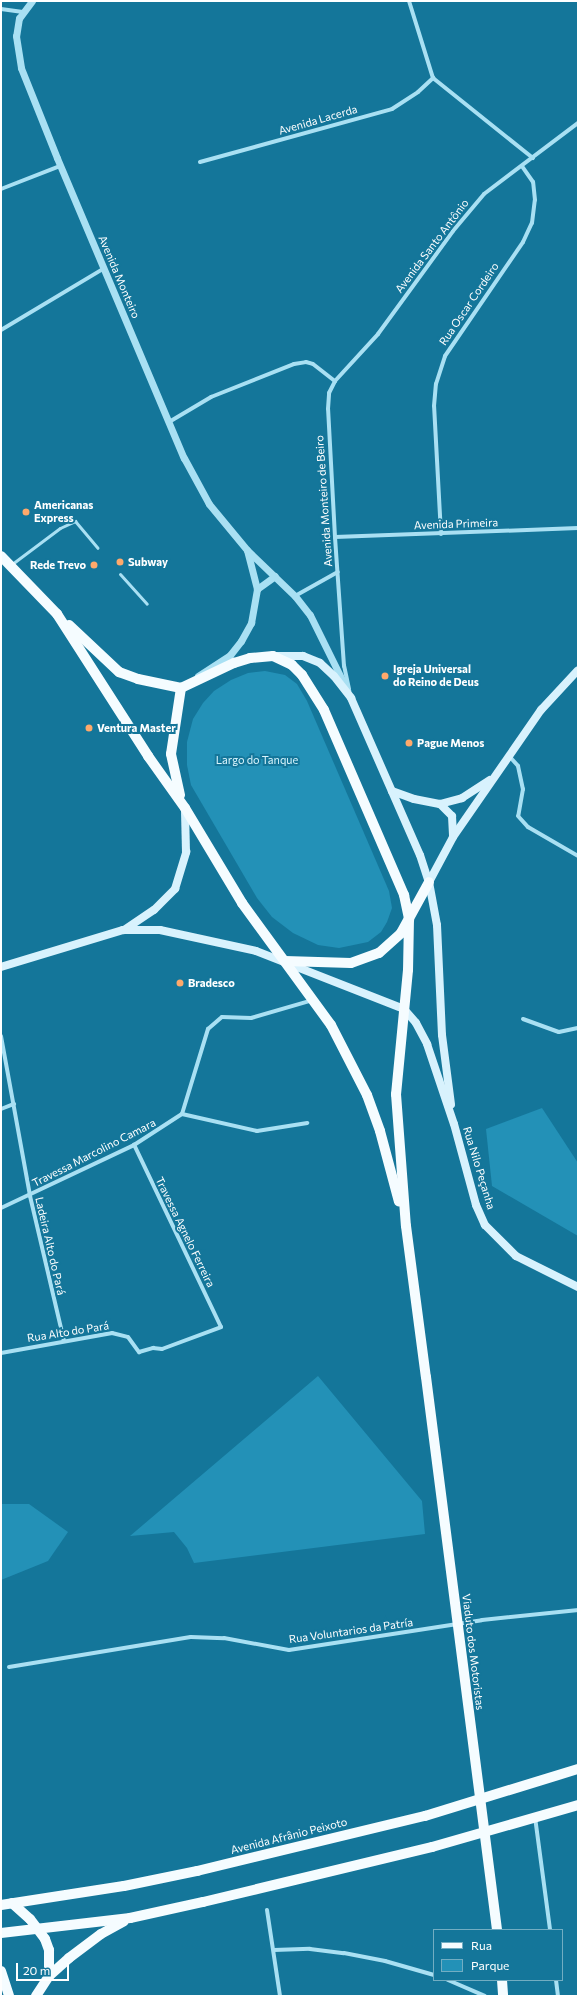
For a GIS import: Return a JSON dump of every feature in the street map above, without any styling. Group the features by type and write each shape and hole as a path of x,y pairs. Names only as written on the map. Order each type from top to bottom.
{"main road":[{"path":"1,556 57,614 120,672 138,679 181,688 234,663 250,658 303,656 320,663 334,676 351,698 392,791 429,882"},
{"path":"57,614 131,729 185,808 242,903 315,1000 338,1038 367,1095 380,1131 406,1226"},
{"path":"273,656 292,665 314,690 397,876 409,919 408,970 396,1094 406,1226"},
{"path":"285,961 352,963 390,946 409,919 453,837 510,757 541,710 578,670"},
{"path":"1,967 123,930 154,910 175,889 186,852 187,831 185,808 177,787 170,754 181,688"},
{"path":"392,791 414,799 440,804 472,793 497,774"},
{"path":"440,804 452,816 453,837"},
{"name":"Rua Nilo Peçanha","path":"429,882 437,925 442,1035 454,1124"},
{"path":"123,930 160,930 183,934 285,961 404,1010"},
{"name":"Rua Nilo Peçanha","path":"404,1010 416,1023 427,1044 454,1124 476,1205 485,1225 516,1256 578,1287"},
{"name":"Viaduto dos Motoristas","path":"406,1226 497,1929"},
{"name":"Avenida Afrânio Peixoto","path":"1,1905 124,1886 197,1871 425,1816 578,1769"},
{"path":"1,1933 130,1918 432,1847 578,1804"},
{"path":"12,1903 38,1929 49,1950 49,1976"},
{"path":"36,1996 49,1976 101,1934 130,1918"},
{"path":"1,1971 9,1996"},
{"path":"502,1981 503,1996"}],"street":[{"name":"Avenida Monteiro","path":"32,1 23,12 16,36 17,52 60,166 168,422 204,495 246,550"},
{"path":"409,1 432,78 533,158"},
{"path":"1,9 23,12"},
{"name":"Avenida Lacerda","path":"200,162 392,108 418,92 432,78"},
{"name":"Avenida Santo Antônio","path":"335,381 378,334 453,231 484,194 578,123"},
{"path":"1,189 60,166"},
{"name":"Rua Oscar Cordeiro","path":"441,534 434,406 436,384 445,356 523,242 532,223 535,200 533,182 522,166"},
{"path":"1,330 103,269"},
{"path":"168,422 211,396 294,364 306,362 314,364 335,381"},
{"name":"Avenida Monteiro de Beiro","path":"295,596 338,572 328,409 329,393 335,381"},
{"name":"Avenida Primeira","path":"335,537 578,528"},
{"path":"246,550 295,596 325,643 351,698"},
{"path":"181,688 230,655 241,642 251,623 257,589 246,550"},
{"path":"338,572 344,666 351,698"},
{"path":"257,589 275,576"},
{"path":"510,757 522,777 523,789 518,816 528,827 578,856"},
{"path":"308,1123 257,1131 182,1114 208,1029 214,1022 222,1017 250,1018 267,1015 315,1000"},
{"path":"523,1019 559,1032 578,1028"},
{"name":"Ladeira Alto do Pará","path":"1,1036 30,1196 64,1341"},
{"path":"1,1109 14,1104"},
{"name":"Travessa Marcolino Camara","path":"1,1208 30,1196 134,1145 182,1114"},
{"name":"Travessa Agnelo Ferreira","path":"134,1145 221,1327"},
{"name":"Rua Alto do Pará","path":"1,1353 112,1333 121,1334 128,1337 139,1352 153,1348 162,1349 221,1327"},
{"name":"Rua Voluntarios da Patría","path":"9,1667 191,1637 224,1638 289,1650 482,1620 578,1610"},
{"path":"535,1817 550,1929"},
{"path":"267,1910 280,1996"},
{"path":"274,1950 310,1949 344,1953 384,1961 433,1975"},
{"path":"450,1981 485,1996"},
{"path":"556,1981 558,1996"}],"lane":[{"path":"11,565 60,528 75,521 98,548"},
{"path":"120,574 146,604"}],"green space":[{"name":"Largo do Tanque","path":"265,671 285,675 297,684 307,701 389,891 392,908 387,922 381,932 368,942 339,948 318,945 293,933 272,917 257,898 191,785 187,765 187,742 193,719 203,703 214,691 231,680 248,673"},
{"path":"542,1108 578,1163 578,1236 492,1186 486,1129"},
{"path":"318,1376 422,1501 425,1534 194,1563 187,1548 174,1532 130,1536"},
{"path":"1,1504 29,1504 68,1532 48,1561 1,1580"}],"place":[{"name":"Americanas Express","path":"26,512"},
{"name":"Subway","path":"120,562"},
{"name":"Rede Trevo","path":"94,565"},
{"name":"Igreja Universal do Reino de Deus","path":"385,676"},
{"name":"Ventura Master","path":"89,728"},
{"name":"Pague Menos","path":"409,743"},
{"name":"Bradesco","path":"180,983"}]}
